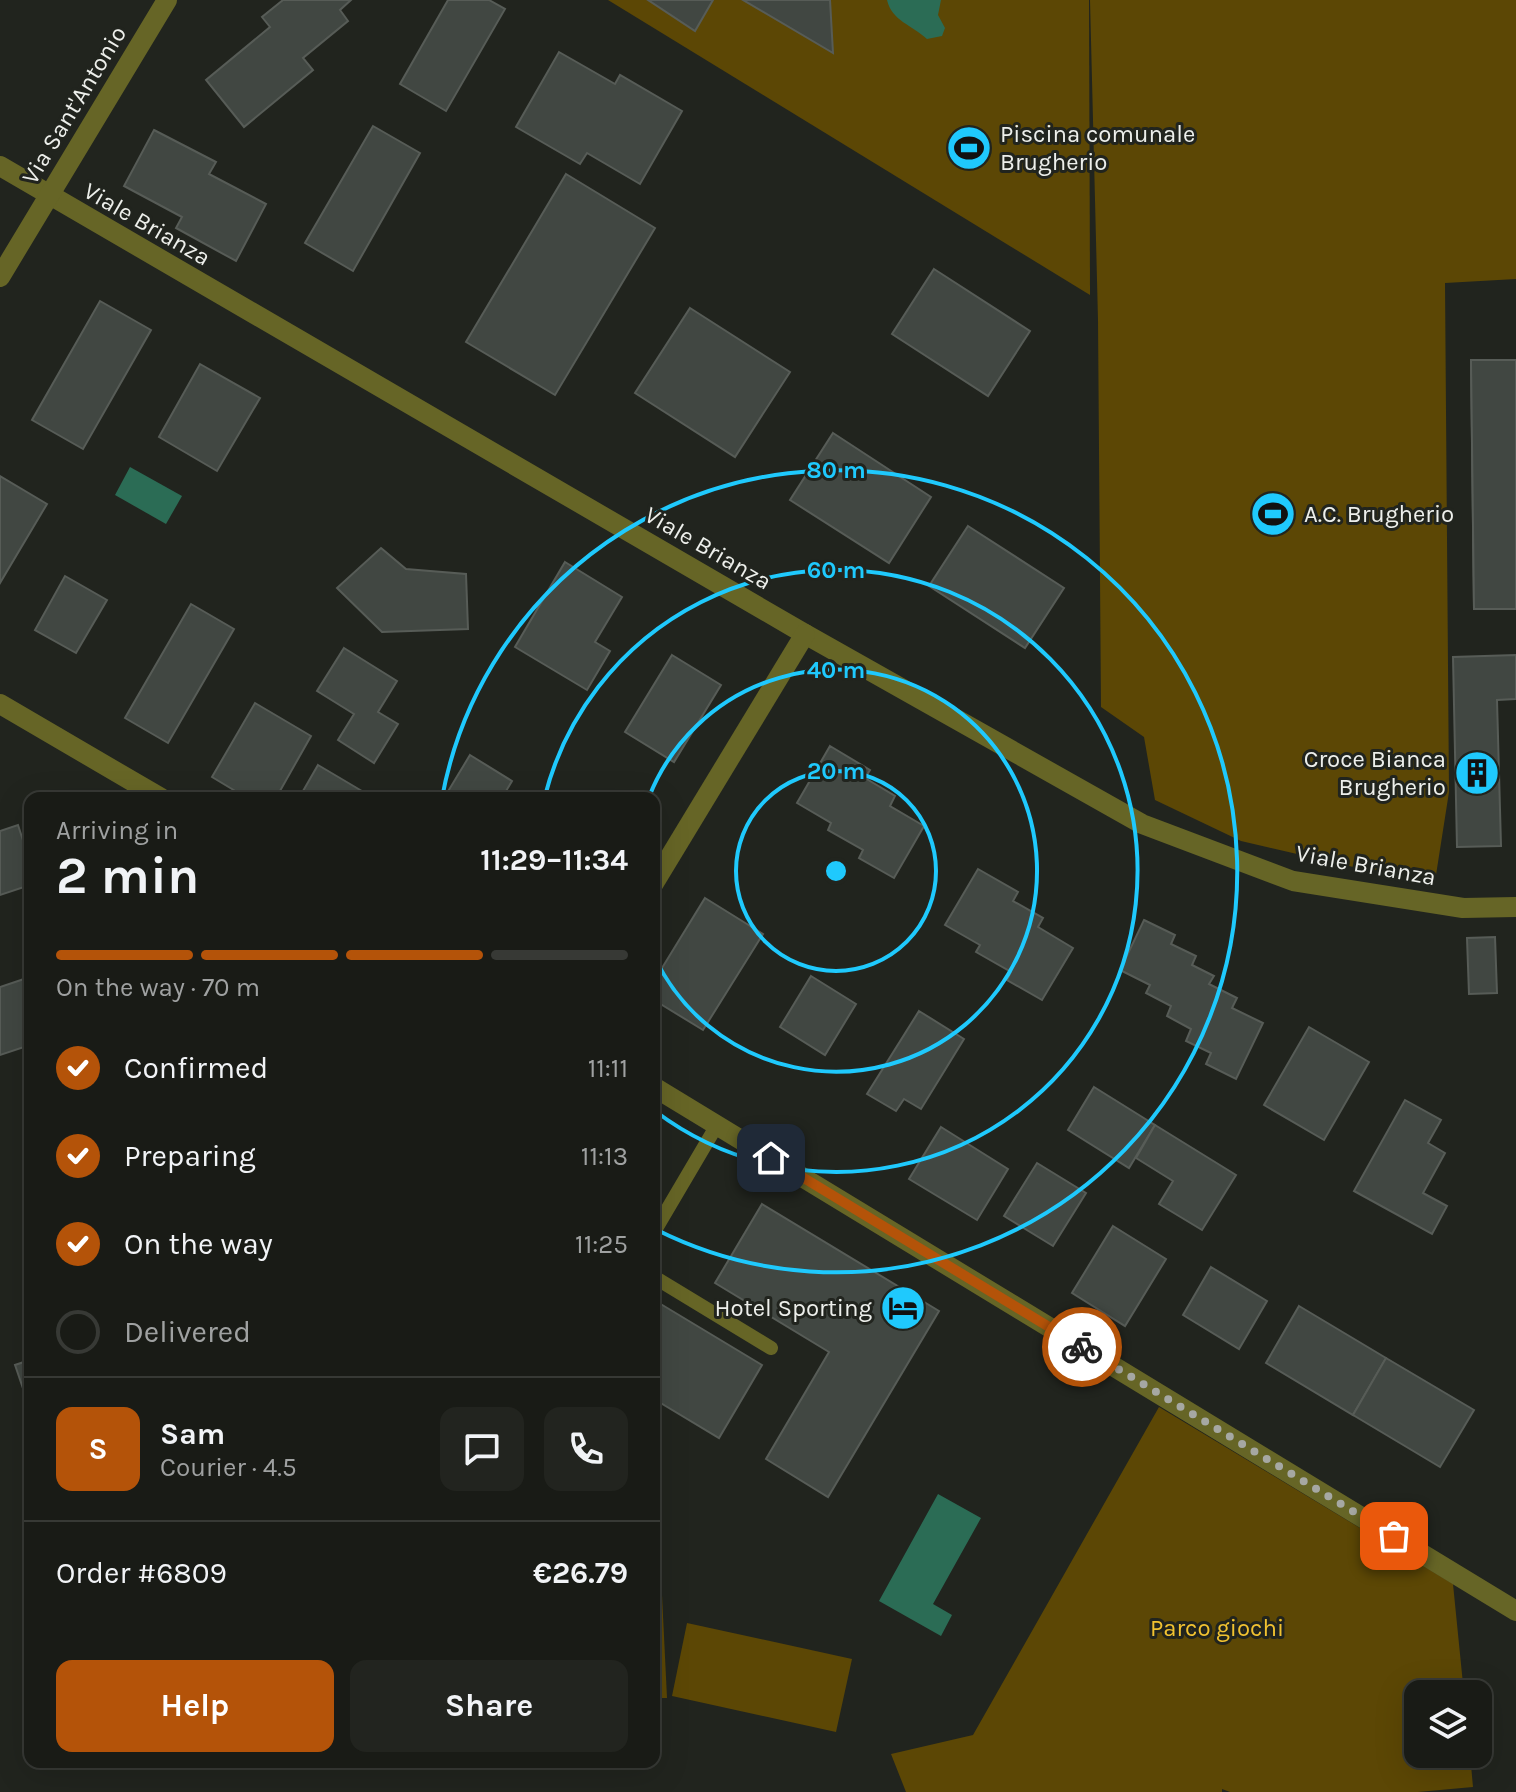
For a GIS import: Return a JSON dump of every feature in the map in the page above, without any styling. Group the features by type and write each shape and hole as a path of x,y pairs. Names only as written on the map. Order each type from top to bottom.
{"street":[{"name":"Via Sant'Antonio","path":"0,277 167,0"},
{"name":"Viale Brianza","path":"0,166 805,634 1142,824 1293,881 1463,908 1516,907"},
{"path":"660,873 805,634"},
{"path":"0,704 151,792"},
{"path":"660,1091 1516,1611"}],"lane":[{"path":"660,1222 717,1125"},
{"path":"660,1281 771,1348"}],"green space":[{"name":"Piscina comunale Brugherio","path":"608,0 1089,0 1090,295"},
{"name":"A.C. Brugherio","path":"1090,0 1516,0 1516,279 1445,283 1449,792 1436,875 1362,869 1241,841 1155,800 1144,737 1101,707 1098,320"},
{"name":"Parco giochi","path":"1159,1407 1453,1584 1463,1680 1404,1680 1404,1768 1471,1768 1473,1787 1418,1792 1230,1792 1222,1789 1222,1792 906,1792 891,1754 973,1735"},
{"path":"660,1553 667,1698 660,1698"},
{"path":"687,1623 852,1659 836,1732 672,1696"}],"shaded area":[{"path":"887,0 941,0 938,15 945,28 942,36 927,39 898,18"},
{"path":"130,467 182,496 166,524 115,495"},
{"path":"938,1494 981,1518 933,1604 952,1615 941,1636 879,1601"}],"building":[{"path":"283,0 351,0 340,10 348,21 303,58 313,70 244,127 206,80 270,27 262,17"},
{"path":"448,0 489,0 505,9 446,111 400,84"},
{"path":"648,0 713,0 695,31"},
{"path":"743,0 830,0 833,53"},
{"path":"559,52 615,84 620,75 682,111 640,184 587,153 580,164 516,127"},
{"path":"373,126 420,153 353,271 305,243"},
{"path":"154,130 216,162 209,174 266,204 236,261 176,228 182,217 124,186"},
{"path":"566,174 655,228 555,395 466,342"},
{"path":"934,269 1030,331 988,396 892,334"},
{"path":"100,301 151,330 83,449 32,420"},
{"path":"690,308 790,372 735,457 635,393"},
{"path":"1471,360 1516,360 1516,609 1474,609"},
{"path":"1471,360 1516,360 1516,609 1474,609"},
{"path":"200,364 260,398 217,471 159,437"},
{"path":"833,433 931,497 889,563 790,500"},
{"path":"0,476 47,504 0,583"},
{"path":"968,526 1064,588 1025,648 929,586"},
{"path":"381,548 406,569 466,574 468,629 382,632 337,588"},
{"path":"565,562 622,597 595,642 610,651 587,690 515,647"},
{"path":"65,576 107,600 76,653 35,630"},
{"path":"191,604 234,629 168,743 125,718"},
{"path":"344,648 397,681 378,712 398,724 374,763 338,740 354,714 317,691"},
{"path":"672,655 721,685 674,762 625,732"},
{"name":"Croce Bianca Brugherio","path":"1516,655 1516,699 1497,700 1501,846 1457,847 1453,657"},
{"path":"255,703 311,736 279,792 237,792 212,777"},
{"path":"830,746 870,770 865,778 895,796 890,806 924,826 894,878 859,858 863,850 828,830 831,823 797,803"},
{"path":"470,755 512,781 506,792 448,792"},
{"path":"318,765 364,792 302,792"},
{"path":"18,825 24,844 24,887 0,895 0,831"},
{"path":"978,869 1018,892 1013,901 1043,918 1038,927 1073,948 1042,1000 1007,980 1011,972 976,952 980,945 945,925"},
{"path":"705,898 763,934 703,1030 660,1004 660,971"},
{"path":"1144,920 1175,935 1171,944 1196,956 1192,965 1214,976 1209,984 1237,998 1232,1008 1263,1023 1236,1079 1206,1064 1211,1053 1186,1041 1191,1029 1167,1016 1171,1006 1146,993 1150,985 1120,970"},
{"path":"1495,937 1497,993 1469,994 1467,938"},
{"path":"811,976 856,1004 825,1055 780,1027"},
{"path":"24,979 24,1047 0,1055 0,987"},
{"path":"919,1011 964,1039 921,1109 904,1099 896,1111 867,1094"},
{"path":"1309,1027 1369,1062 1324,1140 1264,1105"},
{"path":"1094,1087 1155,1125 1129,1168 1068,1130"},
{"path":"1405,1100 1441,1120 1428,1143 1445,1153 1423,1193 1447,1206 1432,1234 1354,1191"},
{"path":"1155,1125 1236,1175 1202,1230 1159,1204 1173,1181 1136,1158"},
{"path":"941,1127 1008,1169 977,1220 909,1179"},
{"path":"1037,1163 1086,1193 1053,1246 1004,1216"},
{"path":"762,1204 939,1311 828,1497 766,1459 829,1352 715,1283"},
{"path":"1113,1226 1166,1259 1125,1326 1072,1293"},
{"path":"1211,1267 1267,1301 1239,1349 1183,1315"},
{"path":"660,1304 762,1365 719,1438 660,1403"},
{"path":"1299,1306 1386,1358 1353,1415 1266,1363"},
{"path":"1386,1358 1474,1410 1440,1467 1353,1415"},
{"path":"24,1362 24,1391 15,1365"}],"way so far":[{"path":"1082,1347 1394,1536"}],"place":[{"name":"Piscina comunale Brugherio","path":"969,148"},
{"name":"A.C. Brugherio","path":"1273,514"},
{"name":"Croce Bianca Brugherio","path":"1477,773"},
{"name":"Hotel Sporting","path":"903,1308"}],"route":[{"path":"771,1158 1082,1347"}]}
